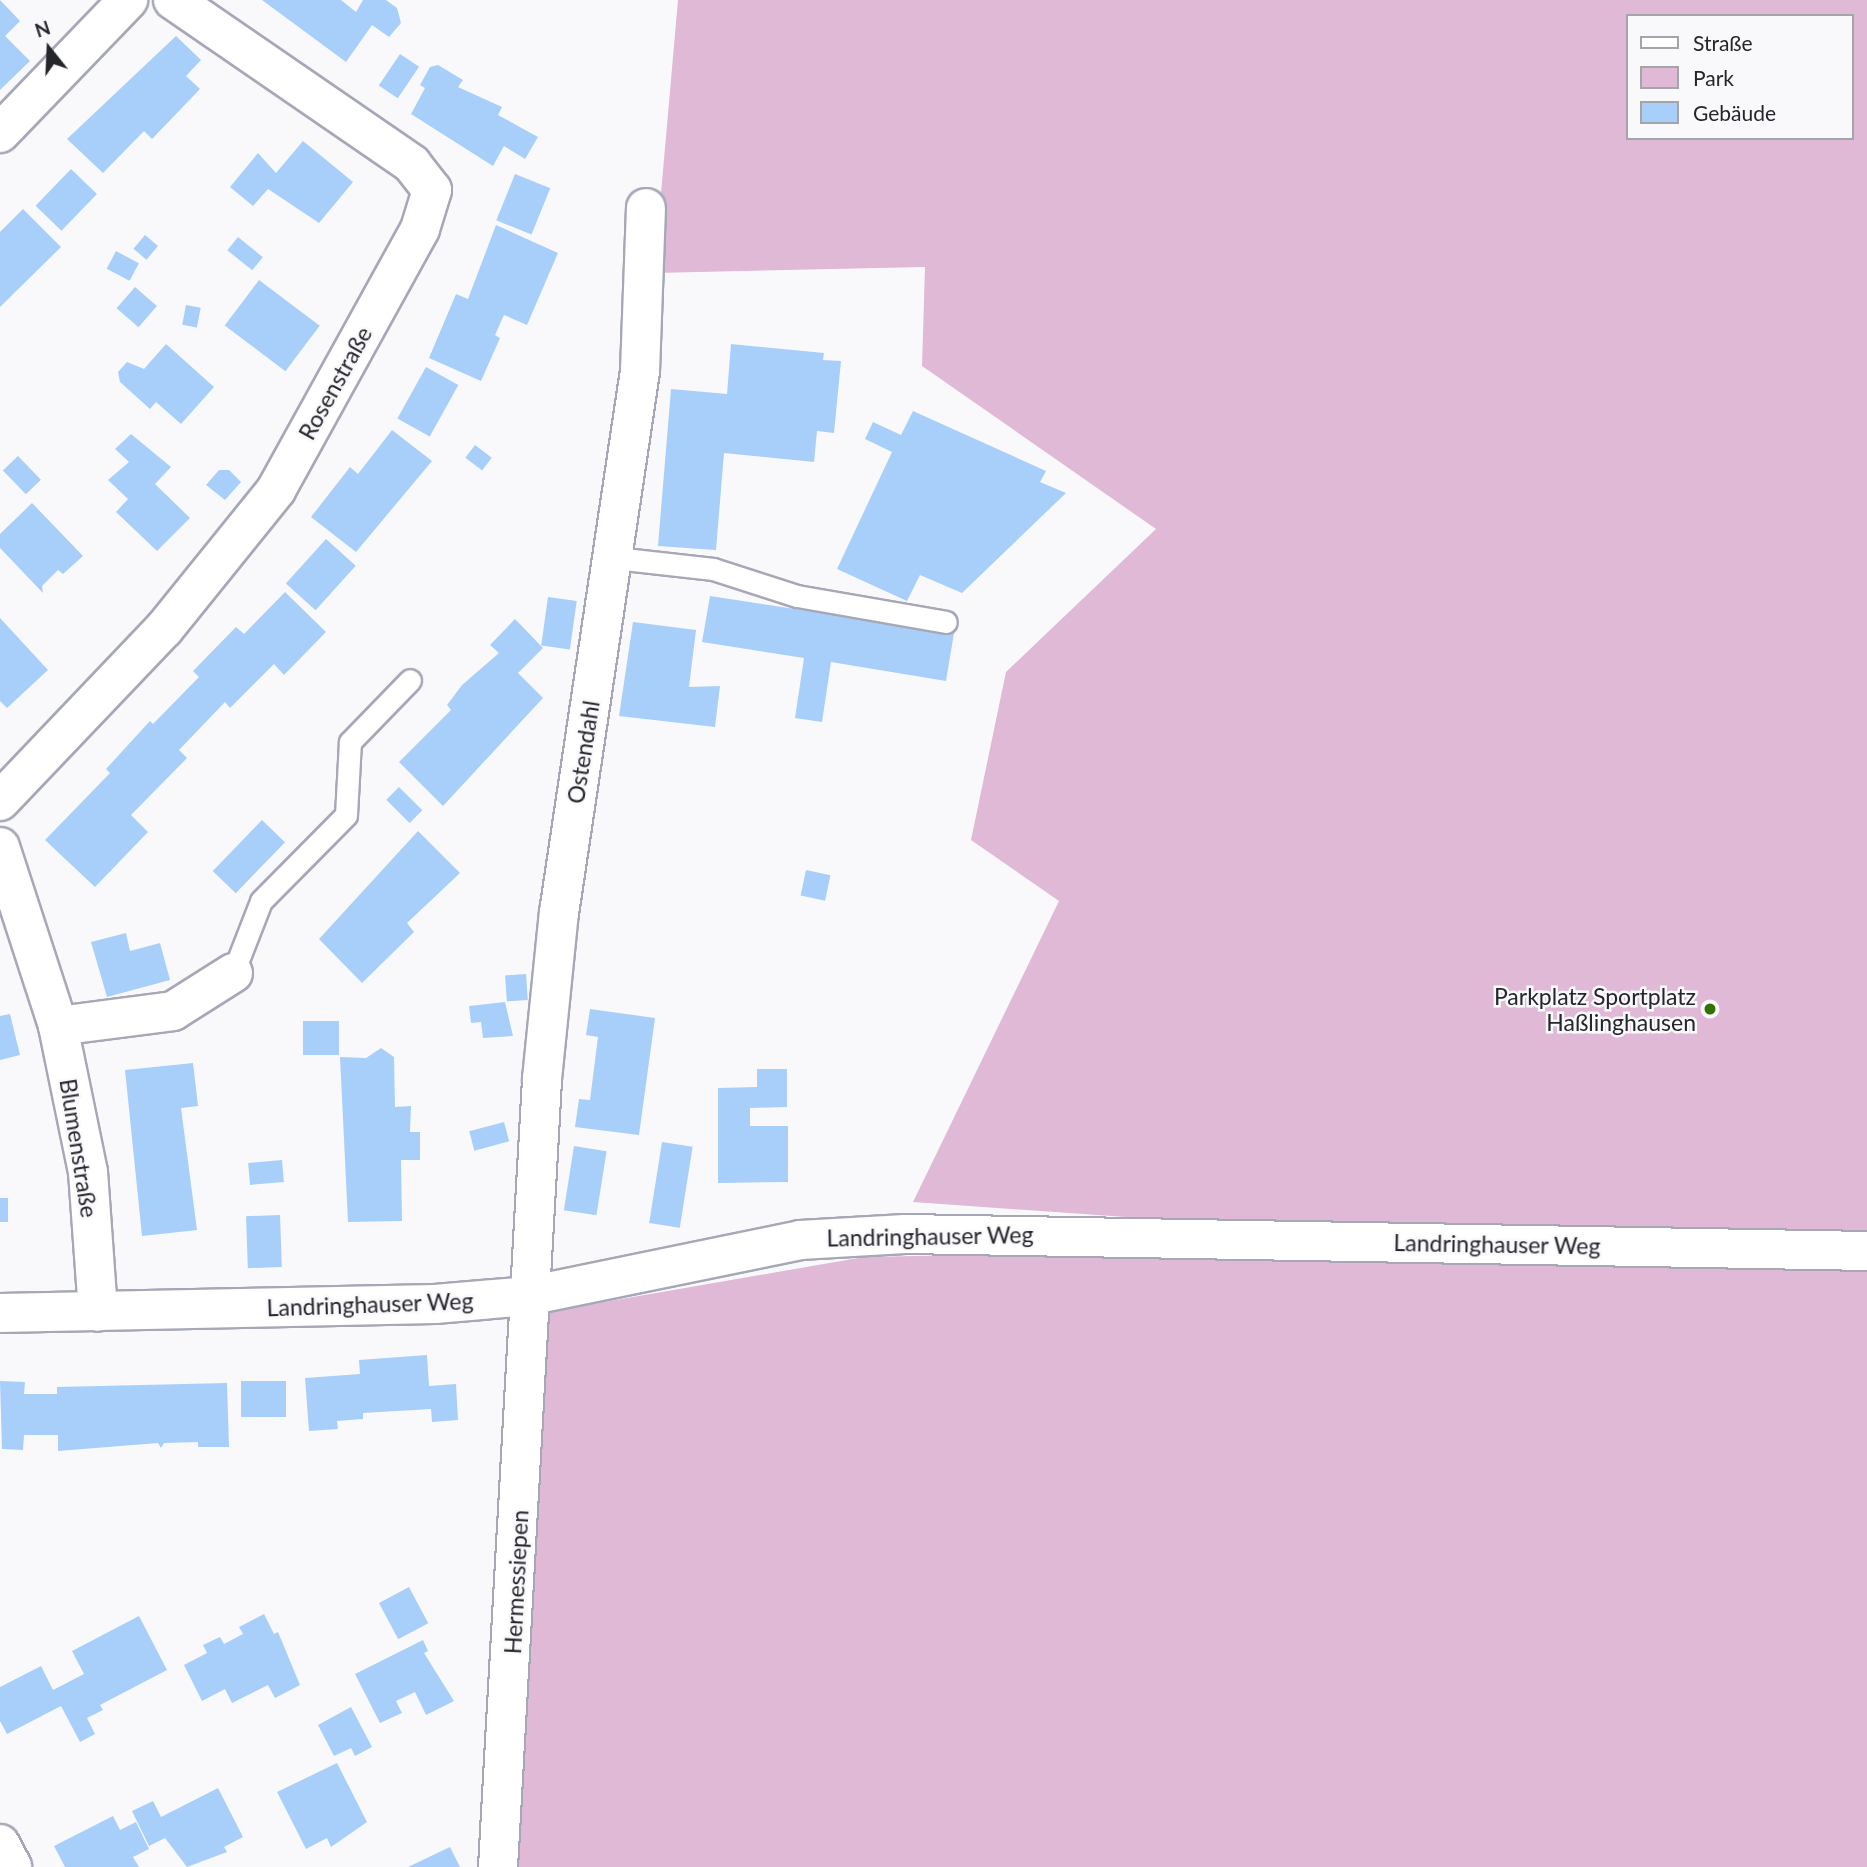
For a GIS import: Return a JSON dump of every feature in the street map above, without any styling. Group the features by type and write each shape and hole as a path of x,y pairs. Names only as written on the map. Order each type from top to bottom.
{"street":[{"path":"0,133 128,0"},
{"name":"Rosenstraße","path":"0,801 164,629 276,490 420,229 432,190 412,164 173,0"},
{"name":"Ostendahl","path":"528,1296 559,913 615,558 640,371 646,208"},
{"name":"Blumenstraße","path":"0,848 58,1026 88,1172 98,1312"},
{"path":"58,1026 173,1011 233,974"},
{"name":"Landringhauser Weg","path":"0,1313 98,1312 528,1296 800,1240 905,1234 1867,1251"},
{"name":"Hermessiepen","path":"498,1867 521,1511 528,1296"},
{"path":"0,1844 12,1867"}],"lane":[{"path":"615,558 713,569 797,596 946,622"},
{"path":"233,974 261,901 346,816 350,742 410,680"}],"green space":[{"path":"678,0 1867,0 1867,1234 1225,1224 913,1202 1059,901 971,840 1006,672 1156,529 922,366 925,267 654,273"},
{"path":"1066,1253 1867,1267 1867,1867 511,1867 541,1313 864,1257"}],"building":[{"path":"0,0 20,21 5,36 30,61 0,90"},
{"path":"262,0 341,0 356,12 363,0 386,0 397,8 401,23 389,37 372,25 346,62"},
{"path":"176,36 201,60 186,76 200,89 152,139 144,131 103,173 67,139"},
{"path":"400,54 419,67 398,98 379,86"},
{"path":"438,65 463,80 458,87 502,107 498,115 538,137 525,159 504,146 493,166 411,114 425,88 420,85 430,67"},
{"path":"303,141 353,182 319,223 268,189 253,206 230,187 258,153 276,173"},
{"path":"71,169 97,194 61,231 36,206"},
{"path":"515,174 550,188 532,235 496,220"},
{"path":"23,209 61,247 0,307 0,232"},
{"path":"496,225 558,253 527,325 504,315 495,335 500,338 481,381 429,358 456,294 468,299"},
{"path":"145,235 158,246 146,260 133,249"},
{"path":"238,237 263,257 252,270 227,250"},
{"path":"116,251 139,263 130,281 107,269"},
{"path":"259,280 320,326 285,371 225,326"},
{"path":"135,287 157,306 139,327 117,308"},
{"path":"186,305 201,308 197,327 182,325"},
{"path":"166,344 214,387 181,424 156,402 150,409 120,382 118,372 127,362 144,369"},
{"path":"731,344 824,353 823,360 841,361 834,433 817,431 814,462 724,453 716,550 658,546 671,389 727,394"},
{"path":"426,367 458,385 430,437 397,419"},
{"path":"913,411 1046,471 1040,482 1066,493 962,593 920,575 907,601 837,569 892,452 865,439 873,422 901,435"},
{"path":"392,430 432,461 356,552 311,517 350,467 358,474"},
{"path":"131,434 171,467 155,484 190,518 157,551 116,512 128,499 108,480 129,462 115,449"},
{"path":"475,445 492,458 482,470 465,458"},
{"path":"18,456 41,480 26,494 3,471"},
{"path":"219,470 229,470 241,482 225,500 206,485"},
{"path":"32,503 83,556 63,574 58,570 42,586 43,593 0,548 0,534"},
{"path":"326,539 356,566 316,610 286,584"},
{"path":"285,592 326,632 284,675 274,664 230,708 225,702 179,750 187,758 131,815 148,832 95,887 45,840 110,773 106,769 150,721 153,724 199,677 193,671 236,627 244,634"},
{"path":"710,596 954,633 946,681 831,662 822,722 795,718 804,658 702,642"},
{"path":"548,597 577,601 570,650 541,646"},
{"path":"0,618 48,670 7,708 0,701"},
{"path":"515,619 543,648 518,673 543,698 443,806 399,762 451,710 447,705 462,685 499,653 490,645"},
{"path":"633,622 696,630 689,687 720,686 715,727 619,716"},
{"path":"399,787 422,810 410,823 386,800"},
{"path":"262,820 285,842 236,893 213,871"},
{"path":"418,831 460,873 407,923 414,932 362,983 319,939"},
{"path":"806,870 830,875 825,901 801,895"},
{"path":"126,933 130,951 160,943 170,980 107,997 91,942"},
{"path":"526,974 528,1000 507,1001 505,975"},
{"path":"505,1002 513,1036 483,1038 481,1022 471,1023 469,1006"},
{"path":"590,1009 655,1018 639,1135 575,1127 579,1099 590,1100 598,1037 586,1035"},
{"path":"10,1014 20,1055 0,1060 0,1016"},
{"path":"303,1021 339,1021 339,1055 303,1055"},
{"path":"381,1048 394,1057 395,1107 411,1106 410,1132 420,1132 420,1160 401,1160 402,1221 348,1222 340,1057 366,1058"},
{"path":"193,1063 198,1106 181,1108 197,1230 142,1236 125,1070"},
{"path":"757,1069 787,1069 787,1107 750,1108 750,1126 788,1126 788,1182 718,1183 718,1088 757,1087"},
{"path":"504,1122 509,1141 474,1151 469,1131"},
{"path":"662,1142 693,1147 680,1228 649,1223"},
{"path":"574,1146 607,1151 596,1215 564,1210"},
{"path":"282,1160 284,1182 250,1185 248,1163"},
{"path":"0,1198 8,1198 8,1222 0,1222"},
{"path":"280,1215 282,1267 248,1268 246,1216"},
{"path":"427,1355 429,1386 456,1384 458,1420 432,1422 431,1409 363,1413 363,1419 337,1421 338,1429 309,1431 305,1378 360,1374 359,1360"},
{"path":"0,1381 25,1382 24,1394 57,1394 57,1387 227,1383 229,1447 198,1447 198,1442 164,1443 161,1448 158,1443 58,1451 58,1435 24,1435 23,1450 2,1449"},
{"path":"241,1381 286,1381 286,1417 241,1417"},
{"path":"409,1587 428,1623 398,1639 379,1603"},
{"path":"264,1614 274,1634 278,1632 300,1685 275,1698 268,1685 232,1703 225,1689 202,1701 184,1665 207,1653 203,1645 220,1637 224,1644 243,1634 239,1627"},
{"path":"139,1616 167,1670 100,1705 103,1710 87,1718 95,1734 80,1742 61,1706 7,1734 0,1721 0,1687 41,1666 53,1690 84,1674 72,1651"},
{"path":"423,1640 428,1651 424,1653 454,1701 426,1715 415,1692 396,1701 402,1713 380,1723 355,1674"},
{"path":"351,1707 372,1747 355,1756 351,1748 334,1756 318,1725"},
{"path":"337,1763 367,1822 331,1847 327,1838 306,1849 277,1792"},
{"path":"218,1788 243,1837 224,1847 227,1852 187,1867 165,1838 149,1846 132,1811 153,1801 161,1817"},
{"path":"113,1816 120,1830 136,1822 149,1849 133,1857 139,1867 65,1867 54,1846"},
{"path":"450,1847 460,1867 408,1867 431,1856"}],"place":[{"name":"Parkplatz Sportplatz Haßlinghausen","path":"1710,1009"}]}
